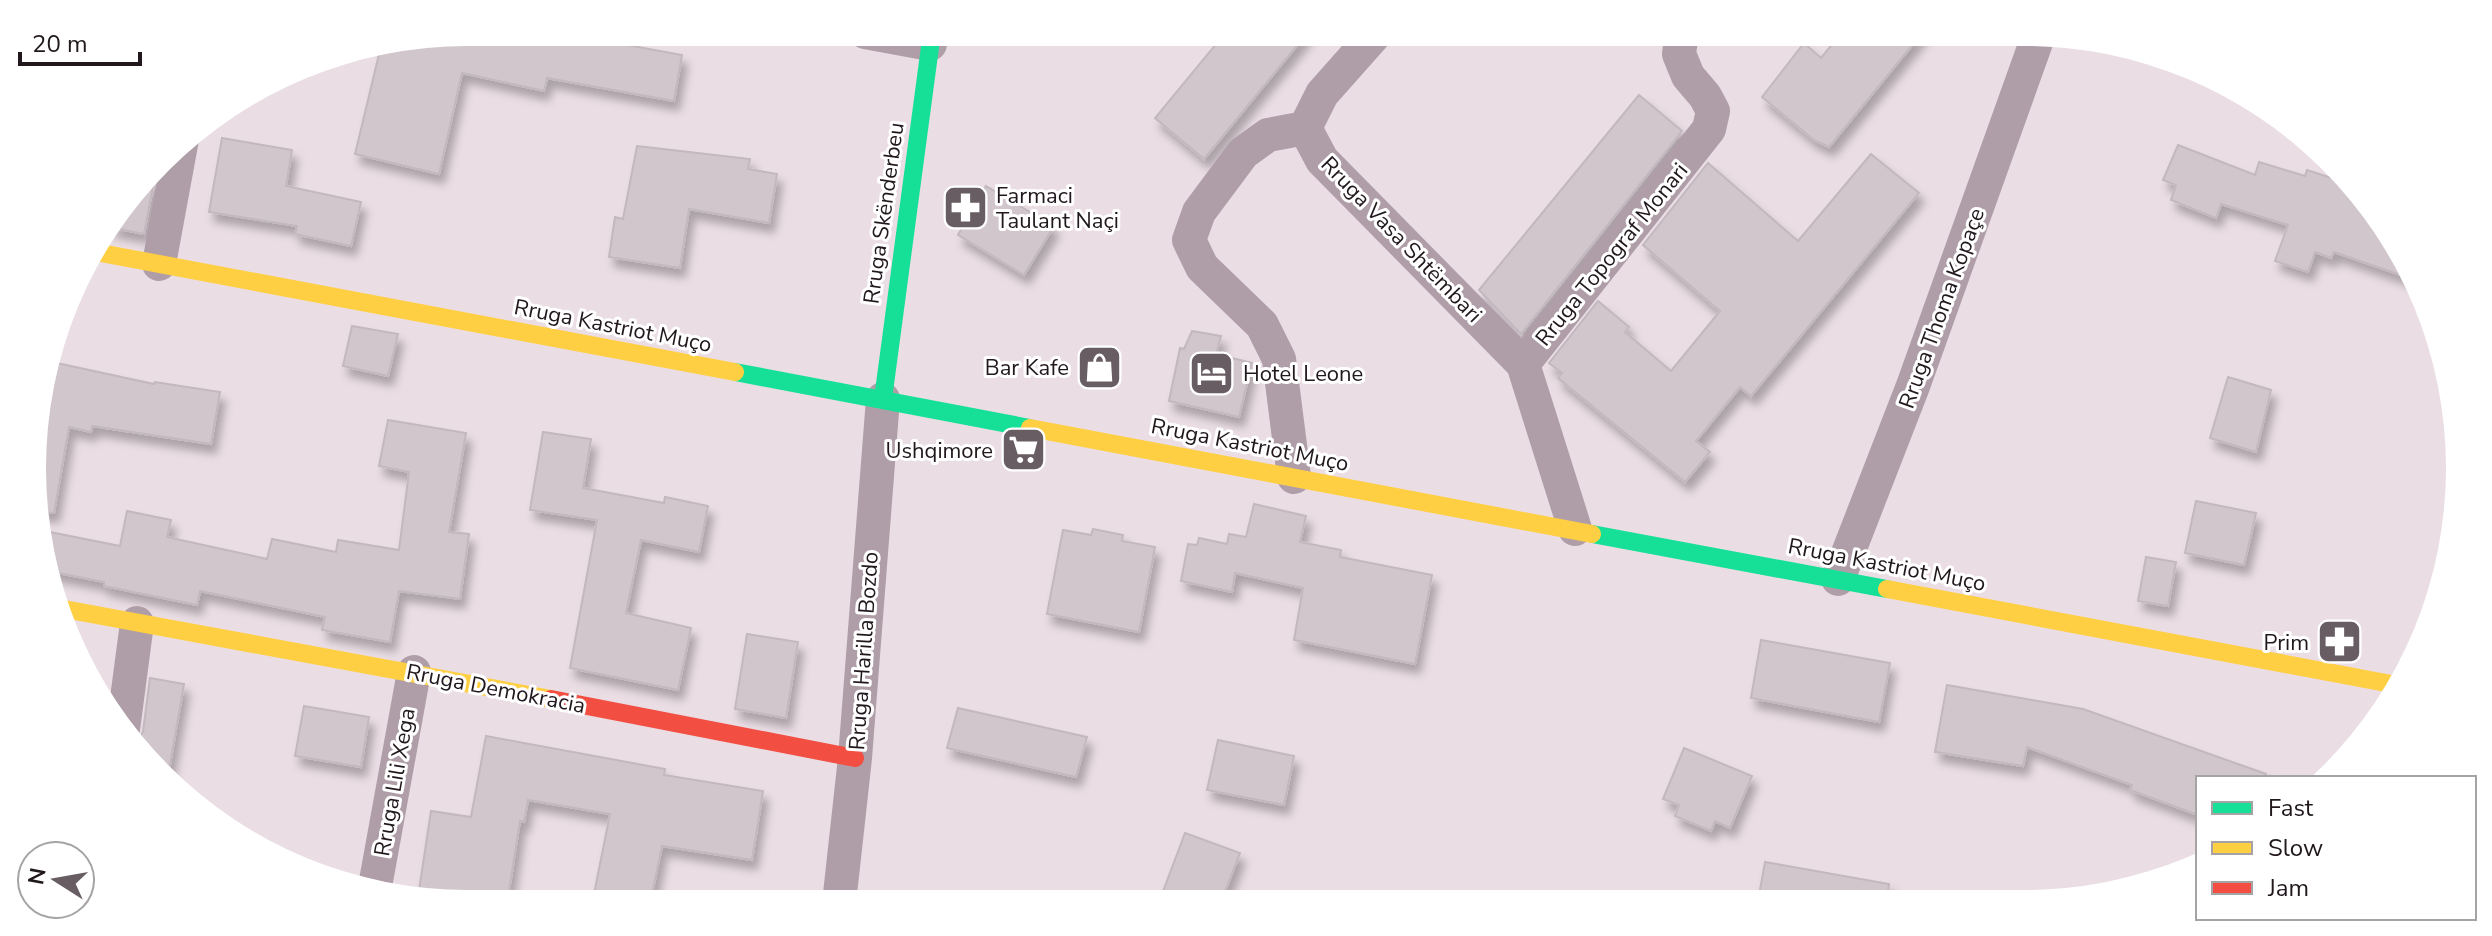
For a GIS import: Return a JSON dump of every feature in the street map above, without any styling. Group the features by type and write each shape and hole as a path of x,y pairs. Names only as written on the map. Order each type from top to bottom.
{"street":[{"name":"Rruga Skënderbeu","path":"883,399 930,46"},
{"path":"1294,477 1279,359 1262,325 1202,267 1189,240 1199,212 1243,153 1268,135 1305,128 1322,94 1365,46"},
{"name":"Rruga Topograf Monari","path":"1575,529 1523,364 1709,129 1713,111 1688,76 1679,54 1680,46"},
{"name":"Rruga Thoma Kopaçe","path":"1838,579 1913,386 2035,46"},
{"name":"Rruga Vasa Shtëmbari","path":"1305,128 1322,160 1523,364"},
{"path":"159,264 178,163"},
{"name":"Rruga Kastriot Muço","path":"105,254 2387,683"},
{"name":"Rruga Harilla Bozdo","path":"840,890 855,758 883,399"},
{"name":"Rruga Demokracia","path":"70,610 414,672 855,758"},
{"path":"125,714 137,623"},
{"name":"Rruga Lili Xega","path":"376,880 414,672"}],"building":[{"path":"468,46 633,46 682,55 674,101 547,78 544,91 462,73 439,174 355,154 379,56"},
{"path":"1214,46 1297,46 1204,159 1155,118"},
{"path":"1802,46 1807,46 1821,58 1831,46 1912,46 1829,147 1814,140 1762,97"},
{"path":"1639,95 1682,131 1521,334 1479,290"},
{"path":"222,138 292,150 286,186 361,202 351,246 295,234 297,226 209,212"},
{"path":"2178,145 2255,175 2259,162 2305,176 2307,170 2329,177 2359,211 2398,274 2334,252 2331,258 2315,252 2308,272 2275,261 2288,225 2221,204 2216,218 2171,200 2176,185 2163,180"},
{"path":"637,146 750,159 748,169 777,174 769,223 689,209 680,268 609,257 615,217 623,219"},
{"path":"1871,154 1919,193 1751,396 1740,387 1696,441 1710,452 1685,482 1558,378 1562,373 1549,363 1598,301 1629,327 1625,332 1671,371 1720,311 1643,245 1708,163 1798,241"},
{"path":"986,186 1054,226 1024,275 958,235"},
{"path":"153,188 144,234 120,229"},
{"path":"352,326 398,334 388,376 343,366"},
{"name":"Hotel Leone","path":"1192,331 1221,336 1216,354 1252,363 1239,417 1169,401 1180,348 1184,349"},
{"path":"59,364 154,384 220,392 211,444 92,426 91,432 69,427 54,513 49,513 46,468 50,413"},
{"path":"2228,377 2271,390 2256,452 2210,438"},
{"path":"388,420 466,433 449,532 469,534 460,599 399,591 390,642 322,630 325,617 200,591 197,605 59,573 51,532 120,546 127,511 171,520 167,537 267,559 272,539 336,552 338,540 399,550 409,472 379,466"},
{"path":"543,432 591,439 583,488 664,503 665,497 708,506 699,552 641,540 626,613 691,628 678,690 570,668 597,520 530,510"},
{"path":"2196,501 2256,513 2244,565 2185,553"},
{"path":"1254,504 1306,516 1300,542 1341,550 1340,557 1432,575 1415,664 1294,640 1303,588 1235,573 1232,592 1181,581 1188,544 1197,545 1199,538 1227,544 1229,534 1246,537"},
{"path":"1093,529 1123,535 1122,541 1155,547 1139,632 1047,614 1063,530 1091,535"},
{"path":"2146,557 2176,562 2168,606 2138,601"},
{"path":"747,634 798,642 786,718 735,709"},
{"path":"1761,640 1890,663 1879,722 1751,698"},
{"path":"150,678 184,684 170,766 141,735"},
{"path":"1947,685 2083,709 2266,774 2196,776 2196,814 2130,790 2132,785 2027,747 2023,766 1935,752"},
{"path":"304,706 369,717 361,767 295,756"},
{"path":"958,708 1087,737 1076,777 947,748"},
{"path":"486,736 665,769 664,775 763,791 752,860 662,846 653,890 595,890 610,814 528,800 524,822 520,821 509,890 420,887 431,811 471,817"},
{"path":"1218,740 1294,756 1284,805 1207,790"},
{"path":"1684,748 1752,776 1730,828 1715,821 1711,831 1675,816 1679,805 1663,799"},
{"path":"1185,833 1240,853 1226,890 1164,890"},
{"path":"1765,862 1889,884 1888,890 1760,890"}],"traffic: fast":[{"path":"883,399 930,46"},
{"path":"735,372 1030,428"},
{"path":"1592,534 1887,589"}],"traffic: slow":[{"path":"105,254 735,372"},
{"path":"1030,428 1592,534"},
{"path":"1887,589 2387,683"},
{"path":"70,610 551,699"}],"traffic: jam":[{"path":"551,699 855,758"}],"place":[{"name":"Farmaci Taulant Naçi","path":"965,208"},
{"name":"Bar Kafe","path":"1100,367"},
{"name":"Hotel Leone","path":"1212,373"},
{"name":"Ushqimore","path":"1024,450"},
{"name":"Prim","path":"2340,642"}]}
